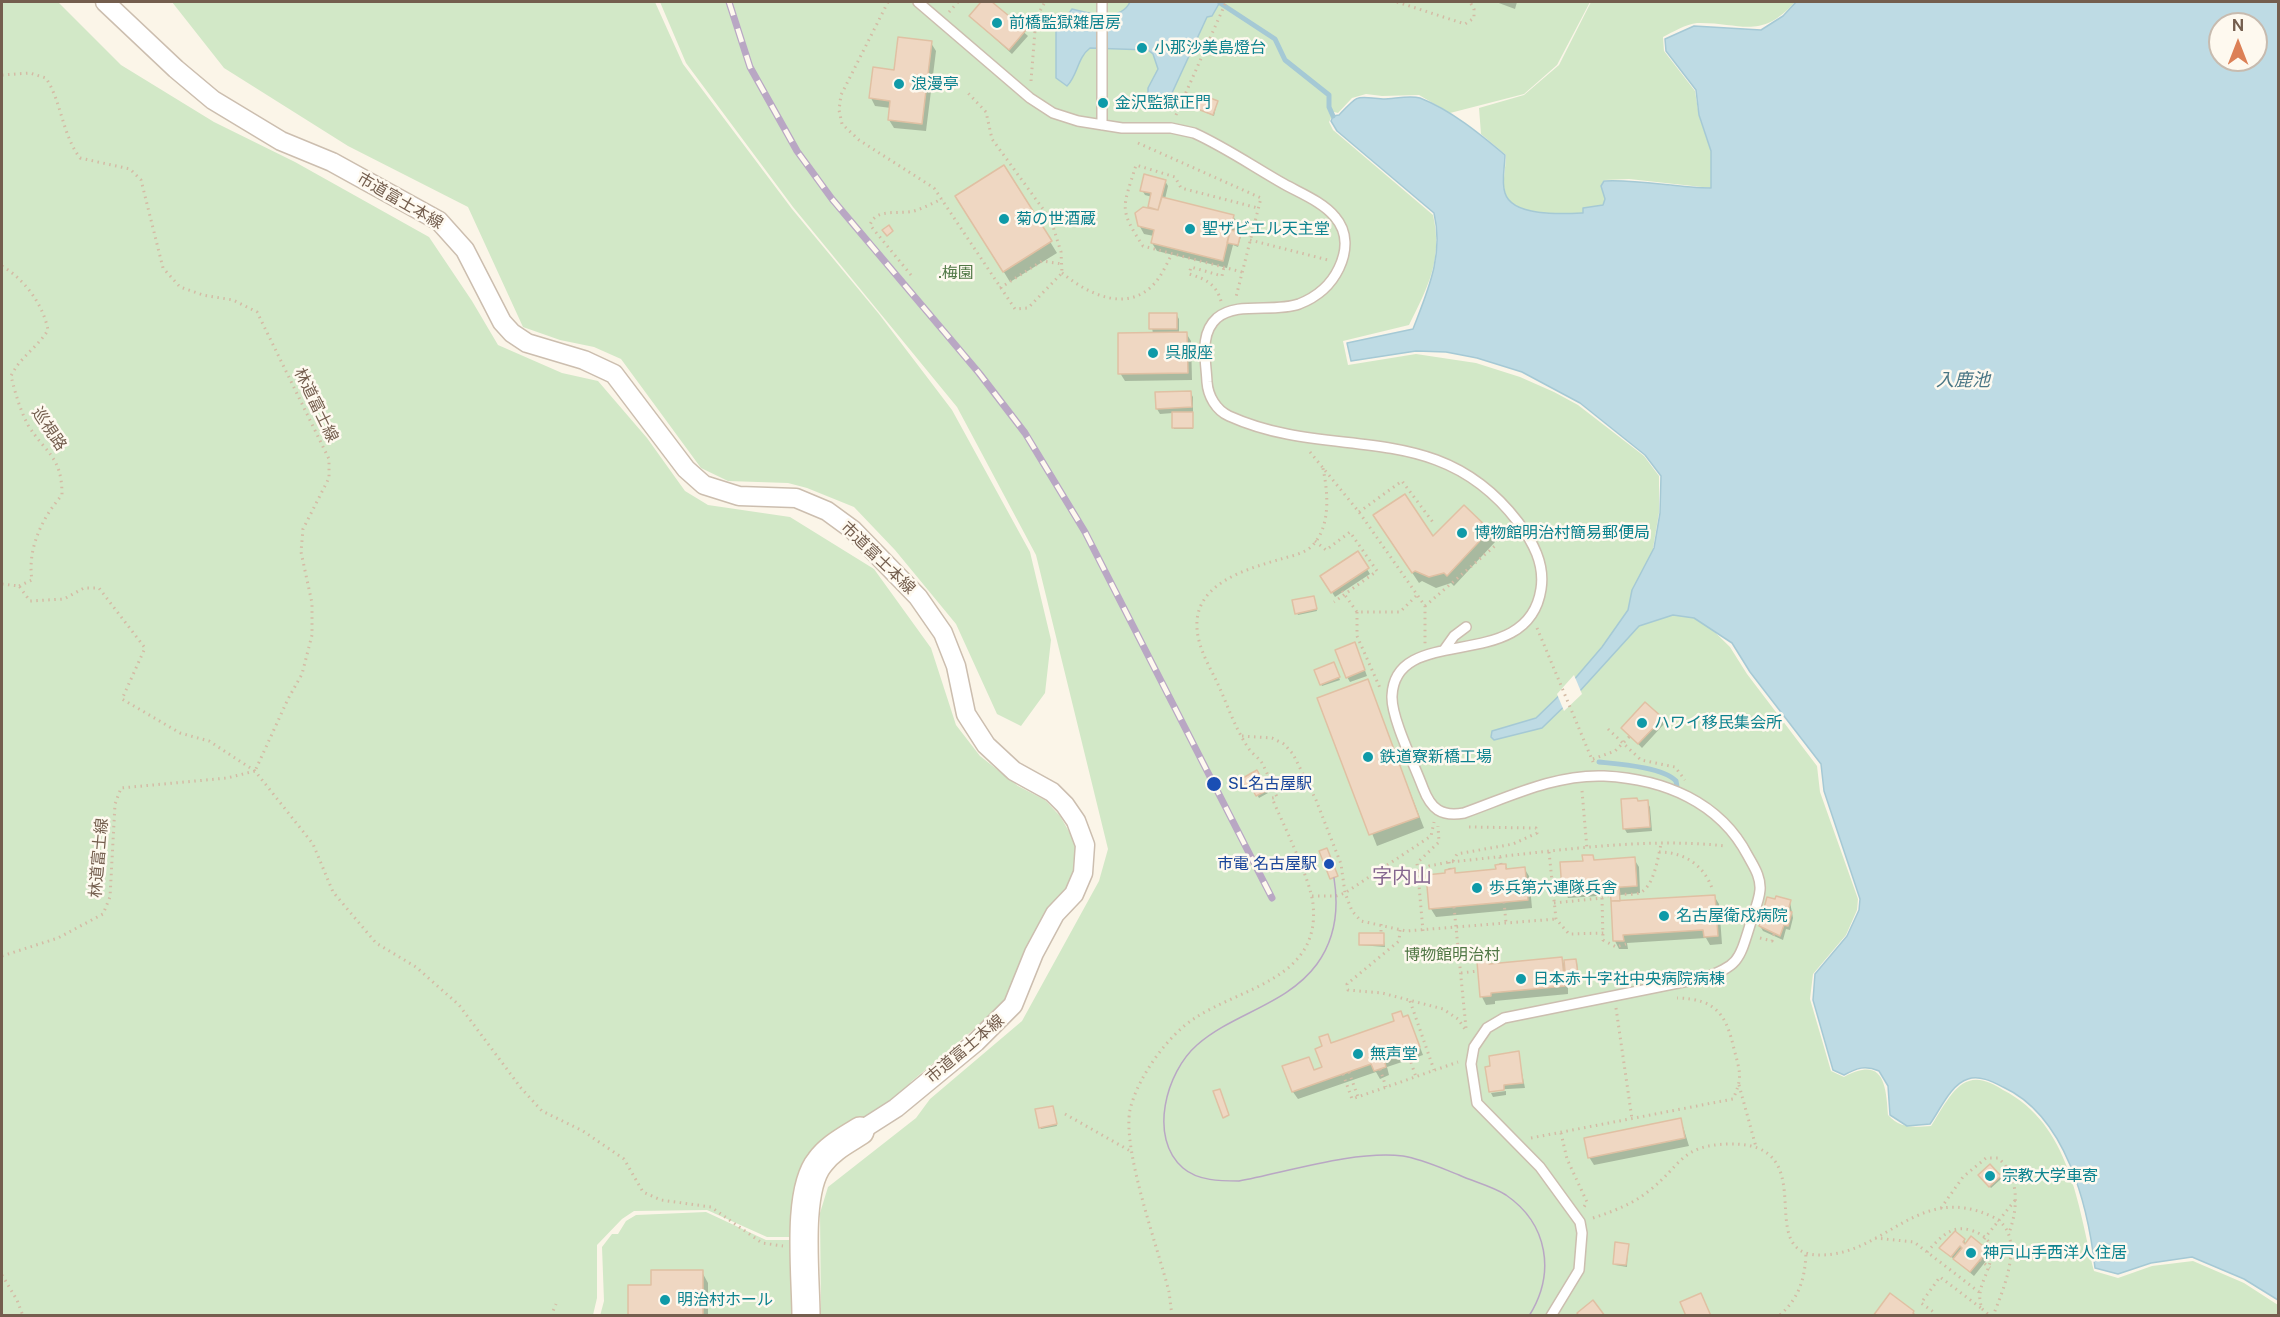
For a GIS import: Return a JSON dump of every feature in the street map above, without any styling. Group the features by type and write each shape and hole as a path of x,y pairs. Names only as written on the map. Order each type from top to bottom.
{"street":[{"name":"市道富士本線","path":"105,2 176,69 213,100 281,141 332,162 439,221 465,250 498,314 512,333 527,343 584,360 614,374 686,469 704,485 739,496 796,498 827,511 853,530 918,597 943,633 956,666 966,714 986,745 1014,771 1052,792 1076,821 1085,845 1083,873 1074,894 1054,914 1034,953 1013,1005 976,1042 896,1108 830,1151 813,1172 805,1196 806,1316"}],"lane":[{"path":"918,2 1030,98 1062,117 1122,128 1171,128 1201,136 1321,205 1336,217 1344,234 1344,254 1338,271 1328,285 1314,297 1285,308 1233,310 1219,317 1210,327 1205,339 1207,387 1217,407 1226,414 1272,430 1409,452 1452,465 1477,481 1499,500 1534,547 1542,575 1541,589 1538,603 1522,626 1497,641 1444,650 1413,660 1403,668 1393,687 1395,713 1431,804 1437,811 1457,814 1552,782 1581,777 1618,777 1684,794 1717,815 1744,849 1758,875 1760,891 1740,957 1735,964 1702,978 1504,1018 1487,1028 1476,1042 1472,1058 1477,1104 1540,1167 1581,1216 1582,1246 1579,1270 1551,1316"},
{"path":"1102,124 1103,6"},
{"path":"1444,650 1454,636 1466,627"}],"path":[{"path":"888,2 841,94 840,118 854,135 934,188 1015,309 1022,310 1028,308 1062,273 1062,264 1051,220 992,139 986,112 968,93"},
{"path":"954,6 958,2"},
{"path":"1030,98 1035,18 1045,2"},
{"path":"1171,128 1226,2"},
{"path":"1397,2 1465,24 1474,18 1474,9 1470,2"},
{"name":"林道富士線","path":"2,75 30,73 46,78 56,92 69,144 80,158 130,169 141,180 163,268 180,287 203,295 233,300 257,312 329,459 329,478 303,529 301,552 312,603 312,635 302,674 255,771 227,778 121,788 115,804 110,897 103,915 58,938 2,956"},
{"path":"1102,124 1261,198 1236,296"},
{"path":"1242,272 1143,246 1127,221 1125,206 1136,165 1175,177 1181,188 1258,208"},
{"path":"911,275 870,225 871,221 879,215 911,211 942,199"},
{"path":"1250,240 1328,260"},
{"path":"1062,273 1077,285 1108,298 1137,296 1156,281 1172,254"},
{"path":"1000,288 1042,261 1062,264"},
{"name":"巡視路","path":"2,266 17,275 45,315 48,330 42,339 17,362 11,376 28,424 57,461 62,482 62,495 48,510 32,549 32,580 19,586"},
{"path":"1218,291 1207,279 1189,274 1191,267 1222,276 1224,267"},
{"path":"1307,449 1322,464 1359,512 1425,606 1425,634"},
{"path":"1172,1316 1167,1284 1132,1152 1131,1107 1161,1050 1181,1028 1197,1016 1277,977 1292,966 1303,952 1311,935 1314,916 1312,896 1272,798 1277,797 1261,761 1247,746 1203,654 1197,628 1201,605 1212,590 1239,573 1299,554 1315,541 1326,513 1327,488 1322,464"},
{"path":"1359,512 1402,480 1435,525"},
{"path":"1315,541 1326,550 1350,532 1377,571 1343,593 1334,602"},
{"path":"1425,606 1496,545"},
{"path":"2,584 19,586 30,601 64,598 84,588 99,588 146,648 122,699 180,734 209,741 255,771 313,844 333,892 376,943 416,967 459,1005 520,1088 542,1111 583,1131 624,1159 643,1192 661,1200 711,1207 762,1243 806,1245"},
{"path":"1343,593 1357,612 1357,636 1370,669 1395,713"},
{"path":"1357,612 1400,612 1417,596"},
{"path":"1537,628 1593,760 1607,755 1630,736"},
{"path":"1608,729 1641,760 1671,765 1680,770 1686,784 1684,794"},
{"path":"1242,736 1272,738 1284,744 1293,754 1316,800 1341,864 1345,893 1356,916 1367,923 1381,924 1406,931 1423,931 1556,919"},
{"path":"1582,786 1587,849"},
{"path":"1450,869 1451,862 1457,854 1513,844 1537,832 1536,828 1466,827 1460,823 1457,814"},
{"path":"1423,931 1417,863 1439,842 1438,832"},
{"path":"1312,896 1345,893 1431,836"},
{"path":"1619,894 1640,893 1644,890 1652,876 1661,844"},
{"path":"1418,872 1430,866 1451,862 1587,849 1661,844 1744,849"},
{"path":"1549,852 1556,919 1569,934 1604,933"},
{"path":"1659,852 1680,855 1693,862 1708,878 1713,891"},
{"path":"1500,857 1501,864"},
{"path":"1554,903 1602,898 1610,895"},
{"path":"1602,898 1603,940 1616,947 1626,944"},
{"path":"1504,902 1506,923"},
{"path":"1455,907 1466,1030"},
{"path":"1381,924 1381,933"},
{"path":"1399,928 1401,936 1399,941 1346,987 1352,992 1371,991 1443,1009 1458,1019 1476,1042"},
{"path":"1461,973 1478,971"},
{"path":"1621,996 1614,1012 1632,1119"},
{"path":"1508,1136 1535,1139 1733,1099 1742,1079 1728,1022 1714,1008 1696,1000 1668,1000"},
{"path":"1410,1001 1434,1070"},
{"path":"1614,1012 1625,1009"},
{"path":"1407,1051 1416,1077"},
{"path":"1343,1074 1352,1099 1472,1058"},
{"path":"1380,1069 1386,1087"},
{"path":"1350,1072 1358,1097"},
{"path":"1739,1085 1756,1147"},
{"path":"1065,1114 1132,1152"},
{"path":"1561,1133 1567,1160 1587,1202 1581,1216"},
{"path":"1581,1216 1615,1211 1651,1190 1679,1160 1696,1150 1721,1144 1756,1147 1771,1155 1780,1167 1785,1181 1786,1231 1793,1244 1806,1253 1821,1255 1843,1252 1875,1238 1918,1214 1941,1208 1973,1210 1999,1220 2009,1233"},
{"path":"1934,1316 1935,1313 1921,1303 1940,1277 1992,1316 2010,1271 2009,1233 2017,1210 2006,1167 1998,1158 1986,1158 1963,1178 1941,1208"},
{"path":"1984,1239 2016,1199"},
{"path":"1927,1252 1946,1233 1957,1229 1969,1230 1984,1239 1992,1255 1990,1268 1979,1292 1982,1308"},
{"path":"1875,1238 1914,1242 1979,1292"},
{"path":"1780,1315 1792,1302 1801,1286 1806,1253"},
{"path":"1980,1260 1990,1268"},
{"path":"2,1275 17,1300 23,1316"},
{"path":"551,1316 556,1304"}],"green space":[{"path":"2,2 58,2 121,65 214,122 295,162 429,237 498,345 562,373 598,381 647,438 685,491 708,505 790,517 874,569 931,648 956,725 980,756 1018,786 1045,800 1060,816 1078,847 1074,876 1067,890 1047,910 1025,950 1004,1004 912,1081 892,1103 822,1145 796,1237 767,1237 707,1210 634,1211 622,1219 597,1245 597,1298 593,1315 2,1316"},
{"path":"172,2 655,2 683,64 792,209 879,314 952,410 1030,552 1051,640 1045,693 1021,726 997,714 956,624 895,550 854,507 788,483 728,481 701,468 621,359 594,347 560,340 523,327 468,207 348,146 224,68"},
{"name":"博物館明治村","path":"660,2 1590,2 1557,65 1524,94 1450,113 1419,95 1366,94 1352,98 1338,113 1334,112 1329,122 1333,130 1433,215 1436,231 1432,272 1409,325 1343,341 1348,365 1416,354 1476,363 1520,377 1578,405 1644,456 1659,476 1659,513 1653,548 1668,591 1683,601 1730,647 1747,674 1817,766 1820,792 1858,899 1857,910 1846,935 1813,974 1810,999 1831,1071 1844,1077 1857,1071 1875,1071 1880,1076 1886,1093 1888,1115 1898,1123 1913,1127 1931,1126 1952,1094 1969,1081 1978,1080 1995,1086 2025,1105 2043,1123 2057,1145 2068,1168 2076,1194 2094,1271 2118,1278 2152,1266 2193,1261 2244,1283 2278,1305 2278,1315 821,1315 820,1213 828,1187 916,1118 930,1099 1022,1021 1099,881 1108,849 1036,555 957,407 793,207 686,63"},
{"path":"1591,2 1795,2 1783,14 1760,26 1697,23 1663,37 1664,51 1695,91 1699,116 1711,151 1711,188 1629,179 1604,180 1601,186 1605,199 1603,205 1583,208 1583,213 1539,212 1527,210 1509,201 1504,189 1506,155 1481,134 1479,108 1524,95 1559,65"},
{"path":"706,1212 766,1240 796,1240 797,1315 600,1316 604,1301 602,1247 612,1234 618,1234 626,1221 636,1215"}],"water":[{"path":"1130,2 1220,2 1212,16 1207,17 1166,106 1148,103 1148,88 1158,69 1153,54 1148,50 1090,48 1082,57 1067,86 1056,78 1056,32 1072,9 1104,15 1119,13"},
{"name":"入鹿池","path":"1796,2 2278,2 2278,1300 2244,1279 2192,1257 2151,1263 2118,1274 2095,1268 2087,1217 2070,1165 2058,1140 2043,1119 2025,1101 2003,1087 1982,1078 1968,1079 1956,1086 1930,1124 1907,1126 1890,1115 1888,1086 1879,1071 1861,1068 1844,1075 1833,1070 1813,1000 1815,974 1847,936 1859,910 1860,899 1824,791 1821,764 1750,672 1732,643 1694,618 1673,615 1639,626 1579,692 1542,728 1494,740 1491,737 1492,731 1536,718 1566,689 1602,647 1628,610 1632,590 1654,548 1660,513 1661,476 1645,455 1580,403 1522,372 1477,358 1446,352 1416,351 1351,361 1347,343 1413,329 1433,272 1437,228 1434,213 1337,131 1331,121 1333,116 1339,115 1351,103 1362,97 1383,99 1416,97 1432,103 1465,123 1505,155 1503,184 1505,193 1510,201 1527,210 1563,214 1583,213 1583,208 1603,205 1605,199 1601,186 1604,181 1711,188 1711,151 1699,115 1696,90 1666,51 1665,39 1694,26 1761,30 1783,16"}],"pier":[{"path":"1574,675 1582,694 1564,711 1557,694"}],"building":[{"name":"前橋監獄雑居房","path":"981,2 992,2 1026,30 1009,50 969,16"},
{"name":"浪漫亭","path":"898,37 932,41 922,124 888,120 890,101 869,98 873,67 894,70"},
{"path":"1200,94 1218,101 1213,115 1195,108"},
{"name":"菊の世酒蔵","path":"1004,165 1052,241 1003,272 955,196"},
{"path":"1144,174 1166,180 1158,210 1148,207 1151,193 1140,191"},
{"name":"聖ザビエル天主堂","path":"1162,197 1234,215 1223,261 1151,243 1154,230 1138,226 1135,213 1143,207 1158,210"},
{"path":"889,225 893,231 887,236 882,230"},
{"path":"1230,230 1241,232 1238,245 1227,243"},
{"path":"1149,313 1177,313 1177,329 1149,329"},
{"name":"呉服座","path":"1187,332 1188,373 1118,374 1118,333"},
{"path":"1191,391 1192,407 1156,409 1155,392"},
{"path":"1172,412 1193,412 1193,428 1172,428"},
{"name":"博物館明治村簡易郵便局","path":"1405,494 1433,536 1464,505 1490,530 1447,576 1444,573 1429,577 1415,571 1412,573 1373,515"},
{"path":"1358,551 1369,568 1331,593 1320,576"},
{"path":"1314,596 1317,609 1295,614 1292,600"},
{"path":"1355,642 1365,670 1346,678 1335,650"},
{"path":"1334,662 1340,677 1320,685 1314,670"},
{"name":"鉄道寮新橋工場","path":"1368,679 1419,817 1369,835 1317,698"},
{"name":"ハワイ移民集会所","path":"1645,702 1663,718 1638,744 1621,728"},
{"path":"1257,770 1268,790 1256,796 1250,785 1246,788 1241,779"},
{"path":"1637,798 1638,801 1648,800 1650,827 1623,829 1621,799"},
{"path":"1327,848 1338,876 1330,879 1319,851"},
{"path":"1582,855 1593,855 1594,860 1635,857 1637,886 1562,891 1560,862 1583,861"},
{"name":"歩兵第六連隊兵舎","path":"1506,864 1506,869 1525,867 1528,900 1429,909 1426,875 1445,873 1445,870 1455,868 1455,873 1496,869 1495,865"},
{"path":"1619,887 1620,901 1611,901 1610,888"},
{"name":"名古屋衛戍病院","path":"1715,895 1718,936 1704,937 1703,930 1623,935 1624,941 1613,941 1611,901"},
{"path":"1776,896 1791,900 1788,911 1792,912 1788,926 1784,925 1780,936 1759,926 1767,897 1775,899"},
{"path":"1359,933 1384,933 1384,945 1359,945"},
{"name":"日本赤十字社中央病院病棟","path":"1562,957 1565,986 1491,993 1491,996 1480,997 1477,962 1489,961 1489,964"},
{"path":"1576,959 1579,982 1566,983 1564,960"},
{"name":"無声堂","path":"1401,1011 1403,1017 1408,1015 1420,1047 1384,1059 1386,1067 1374,1071 1371,1064 1292,1092 1282,1066 1309,1057 1314,1070 1322,1067 1315,1049 1322,1046 1319,1037 1328,1034 1331,1043 1394,1021 1392,1014"},
{"path":"1519,1051 1523,1083 1504,1085 1504,1090 1489,1092 1485,1067 1490,1066 1489,1056"},
{"path":"1220,1089 1229,1115 1223,1118 1213,1091"},
{"path":"1053,1106 1057,1124 1039,1128 1035,1109"},
{"path":"1681,1118 1685,1138 1588,1158 1584,1138"},
{"name":"宗教大学車寄","path":"1990,1164 2001,1176 1989,1187 1978,1175"},
{"name":"神戸山手西洋人住居","path":"1955,1231 1965,1239 1963,1242 1965,1244 1971,1236 1988,1250 1970,1272 1953,1259 1962,1248 1960,1246 1951,1257 1939,1248"},
{"path":"1615,1242 1629,1244 1626,1265 1613,1264"},
{"name":"明治村ホール","path":"651,1270 703,1270 703,1316 628,1316 628,1285 651,1285"},
{"path":"1701,1293 1711,1316 1686,1316 1680,1302"},
{"path":"1890,1293 1914,1311 1916,1316 1873,1316"},
{"path":"1593,1300 1605,1316 1579,1316 1577,1313"}],"waterway":[{"path":"1220,3 1275,39 1285,60 1329,95 1329,107 1333,116"},
{"path":"1599,762 1661,772 1676,781 1677,787"}],"tram line":[{"path":"1334,878 1336,912 1332,934 1317,964 1291,989 1211,1034 1197,1045 1177,1071 1165,1105 1166,1140 1172,1155 1183,1168 1196,1176 1225,1181 1239,1181 1364,1156 1403,1156 1431,1164 1495,1189 1520,1207 1531,1220 1539,1235 1545,1266 1543,1283 1529,1316"}],"railway":[{"path":"729,2 750,67 797,151 832,199 979,373 1025,433 1085,532 1272,898"}],"place":[{"name":"前橋監獄雑居房","path":"997,23"},
{"name":"小那沙美島燈台","path":"1142,48"},
{"name":"浪漫亭","path":"899,84"},
{"name":"金沢監獄正門","path":"1103,103"},
{"name":"菊の世酒蔵","path":"1004,219"},
{"name":"聖ザビエル天主堂","path":"1190,229"},
{"name":"呉服座","path":"1153,353"},
{"name":"博物館明治村簡易郵便局","path":"1462,533"},
{"name":"ハワイ移民集会所","path":"1642,723"},
{"name":"鉄道寮新橋工場","path":"1368,757"},
{"name":"SL名古屋駅","path":"1214,784"},
{"name":"市電 名古屋駅","path":"1329,864"},
{"name":"歩兵第六連隊兵舎","path":"1477,888"},
{"name":"名古屋衛戍病院","path":"1664,916"},
{"name":"日本赤十字社中央病院病棟","path":"1521,979"},
{"name":"無声堂","path":"1358,1054"},
{"name":"宗教大学車寄","path":"1990,1176"},
{"name":"神戸山手西洋人住居","path":"1971,1253"},
{"name":"明治村ホール","path":"665,1300"}],"district":[{"name":"字内山","path":"1402,877"}],"park label":[{"name":".梅園","path":"956,273"}]}
